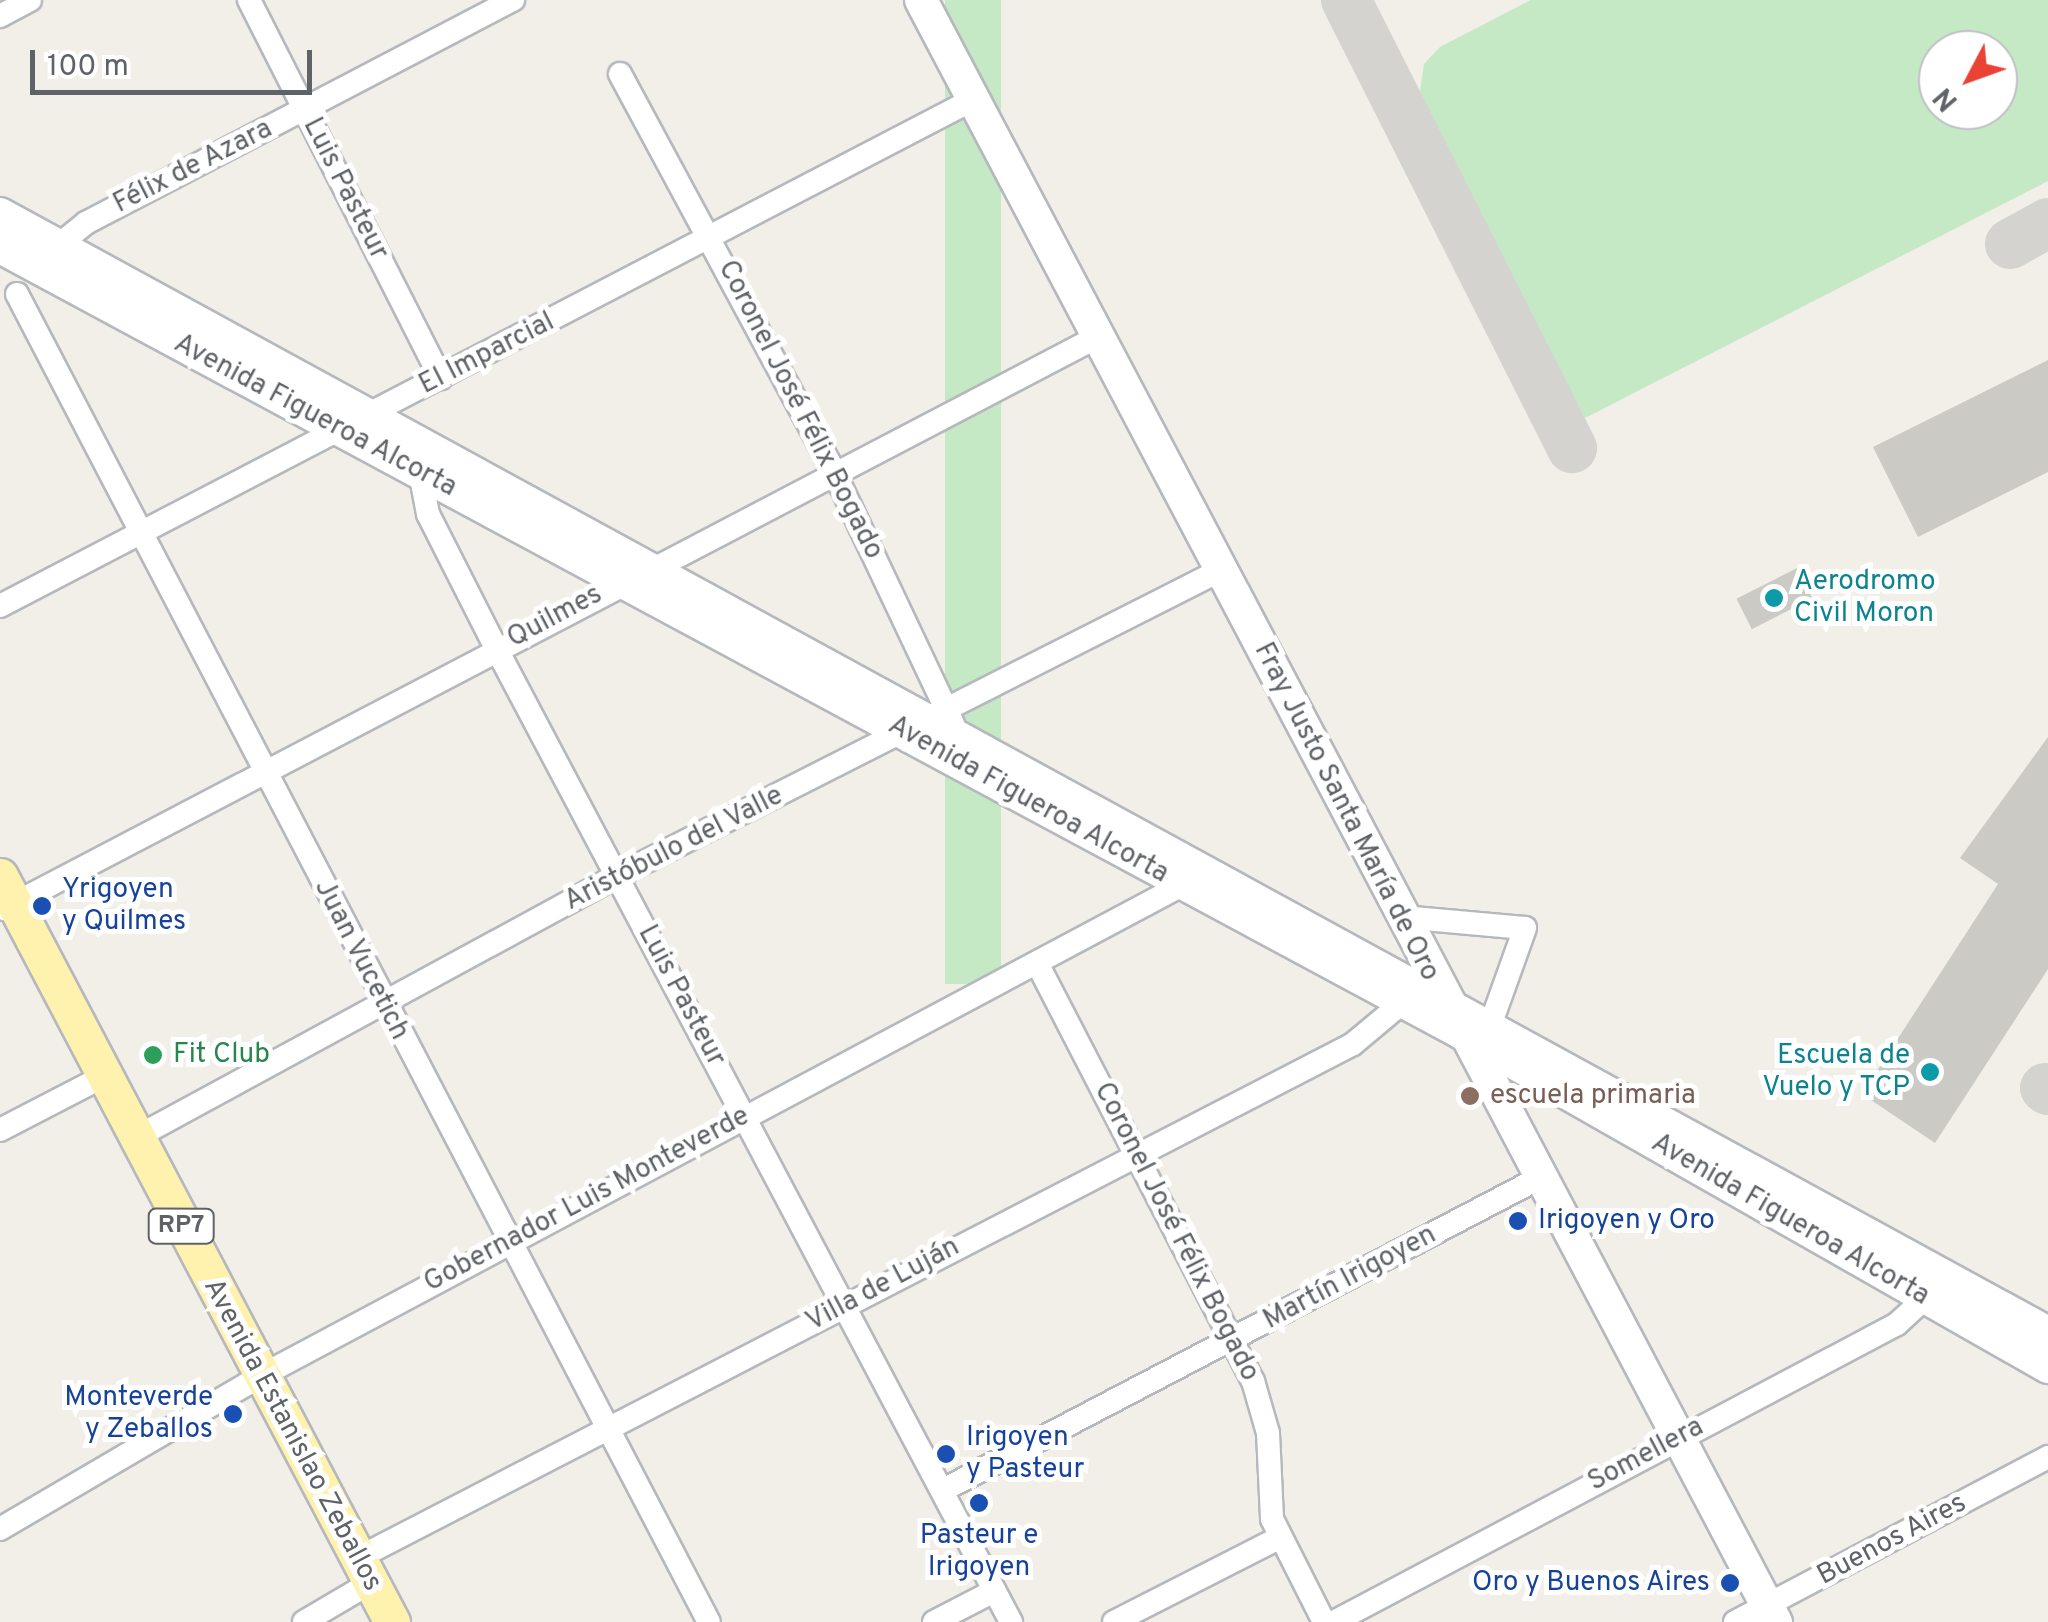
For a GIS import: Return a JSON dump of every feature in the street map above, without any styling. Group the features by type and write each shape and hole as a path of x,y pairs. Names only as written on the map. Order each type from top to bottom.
{"main road":[{"name":"Fray Justo Santa María de Oro","path":"920,0 1099,336 1441,997 1478,1033 1544,1176 1772,1614"},
{"name":"Avenida Figueroa Alcorta","path":"0,214 48,256 342,430 621,582 937,728 1182,885 1402,1002 1478,1033 1936,1286 2048,1333"},
{"name":"Avenida Figueroa Alcorta","path":"0,246 48,256 372,414 653,566 937,728 1441,997"},
{"name":"Avenida Estanislao Zeballos","path":"5,897 104,1076 259,1377 392,1622"},
{"name":"Avenida Figueroa Alcorta","path":"1936,1286 2048,1366"}],"street":[{"path":"0,16 30,0"},
{"name":"Luis Pasteur","path":"249,0 440,378"},
{"name":"Félix de Azara","path":"9,299 48,256 305,109 513,0"},
{"name":"Coronel José Félix Bogado","path":"620,74 835,474 937,728"},
{"name":"El Imparcial","path":"0,606 972,100"},
{"name":"Juan Vucetich","path":"9,299 142,533 384,1005 710,1622"},
{"name":"Quilmes","path":"5,897 263,769 1099,336"},
{"name":"Luis Pasteur","path":"420,472 428,514 496,648 1011,1622"},
{"name":"Aristóbulo del Valle","path":"135,1138 617,876 937,728 1218,571"},
{"name":"Gobernador Luis Monteverde","path":"0,1528 259,1377 744,1115 1182,885"},
{"path":"1402,917 1525,928 1478,1033"},
{"name":"Coronel José Félix Bogado","path":"1037,963 1234,1339 1266,1414 1280,1538 1324,1622"},
{"name":"Villa de Luján","path":"304,1622 365,1570 608,1428 1354,1044 1402,1002"},
{"path":"0,1130 104,1076"},
{"name":"Martín Irigoyen","path":"943,1490 1544,1176"},
{"name":"Somellera","path":"1334,1622 1680,1436 1936,1286"},
{"name":"Buenos Aires","path":"1735,1622 1772,1614 2048,1457"},
{"path":"1114,1622 1280,1538"},
{"path":"934,1622 994,1590"}],"green space":[{"path":"945,0 1001,0 1001,984 945,984"},
{"path":"1531,0 2048,0 2048,181 1585,418 1426,123 1420,91 1424,64 1440,47"}],"building":[{"path":"2048,360 2048,472 1918,537 1873,447"},
{"name":"Aerodromo Civil Moron","path":"1797,568 1812,598 1752,629 1736,599"},
{"path":"2048,737 2048,969 1935,1143 1862,1094 1998,884 1960,858"}],"taxiway":[{"path":"1346,0 1572,448"},
{"path":"2010,244 2048,223"}],"place":[{"name":"Aerodromo Civil Moron","path":"1774,598"},
{"name":"Yrigoyen y Quilmes","path":"42,906"},
{"name":"Fit Club","path":"153,1055"},
{"name":"Escuela de Vuelo y TCP","path":"1930,1072"},
{"name":"escuela primaria","path":"1470,1096"},
{"name":"Irigoyen y Oro","path":"1518,1221"},
{"name":"Monteverde y Zeballos","path":"233,1414"},
{"name":"Irigoyen y Pasteur","path":"946,1454"},
{"name":"Pasteur e Irigoyen","path":"979,1503"},
{"name":"Oro y Buenos Aires","path":"1730,1583"}]}
